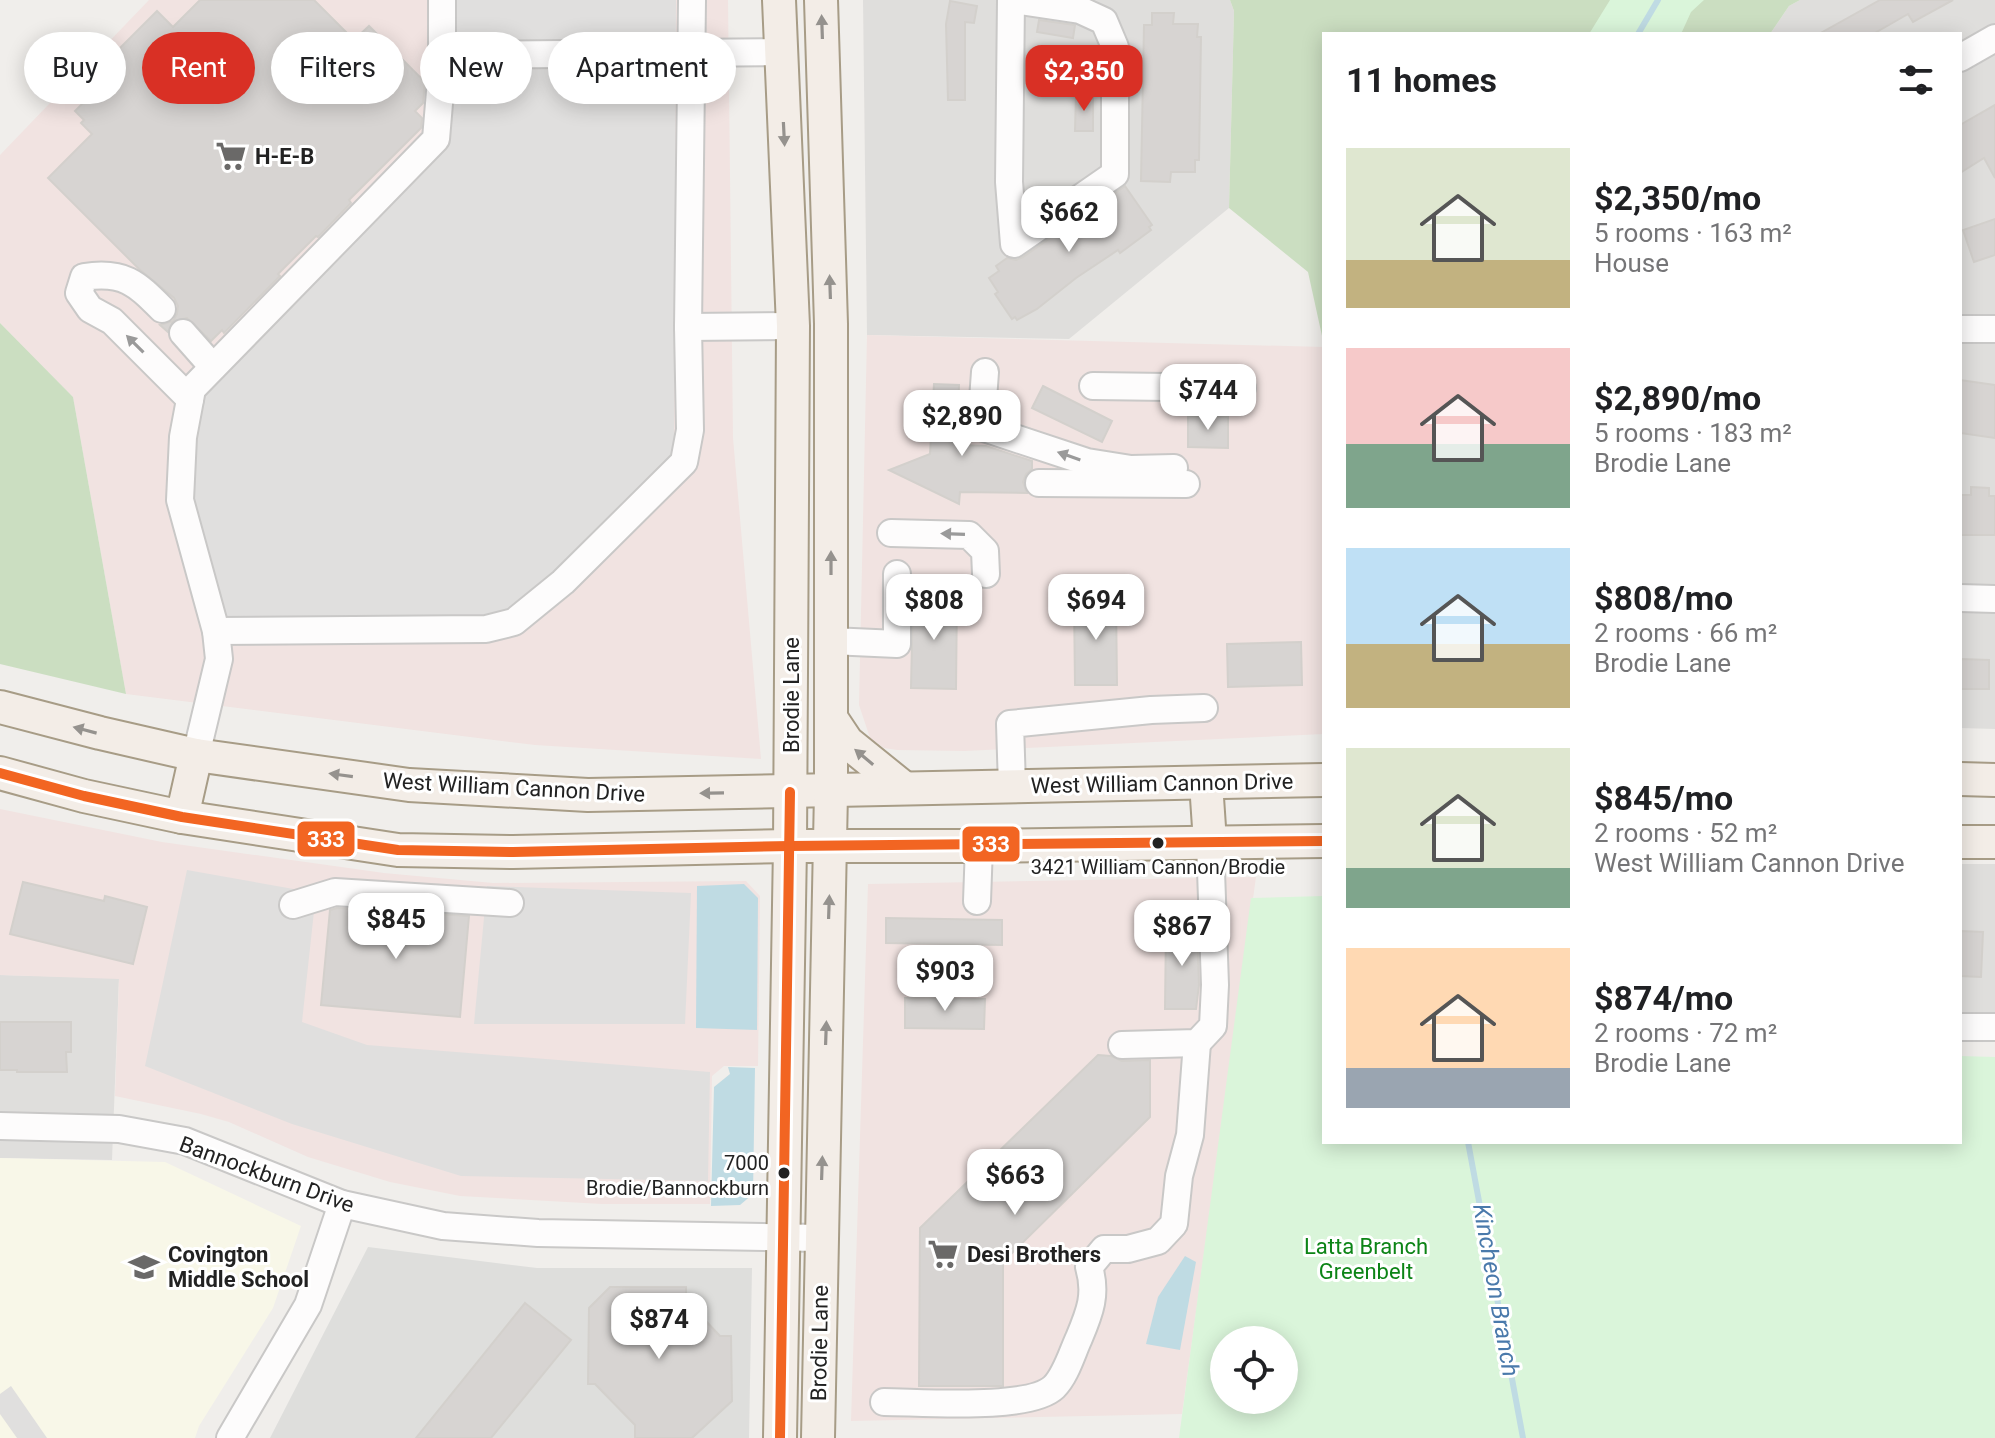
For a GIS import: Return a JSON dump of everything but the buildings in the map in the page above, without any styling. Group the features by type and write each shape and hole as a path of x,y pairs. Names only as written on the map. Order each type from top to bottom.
{"main road":[{"name":"Brodie Lane","path":"779,0 793,326 790,846 780,1438"},
{"name":"Brodie Lane","path":"818,1438 831,846 831,324 821,0"},
{"name":"West William Cannon Drive","path":"0,707 196,755 424,786 588,795 1315,780"},
{"path":"831,718 847,742 904,788"},
{"path":"182,817 196,755"},
{"path":"0,773 84,796 182,817 398,850 513,852 1318,841"},
{"path":"1962,779 1995,780"},
{"path":"1206,783 1210,842"},
{"path":"1962,842 1995,842"}],"street":[{"path":"442,0 442,32"},
{"path":"692,0 692,32"},
{"path":"1013,0 1080,10 1104,21 1115,47 1115,174 1014,244 1009,182 1013,0"},
{"path":"1962,57 1995,38"},
{"path":"736,52 780,52"},
{"path":"196,755 219,659 216,631 180,500 183,437 192,389 436,139 438,104"},
{"path":"216,631 486,629 514,622 563,582 684,462 690,430 691,104"},
{"path":"162,309 136,283 107,273 84,277 79,293 90,309 112,321 190,399"},
{"path":"688,327 793,326"},
{"path":"1962,329 1995,329"},
{"path":"183,333 213,367"},
{"path":"985,372 981,427 1087,462 1180,476 1039,483"},
{"path":"1093,386 1242,388"},
{"path":"891,533 969,535 985,551 986,574"},
{"path":"831,641 897,644 897,574"},
{"path":"1962,598 1995,599"},
{"path":"1012,786 1010,724 1122,712 1204,708"},
{"path":"884,1402 1017,1403 1053,1388 1086,1322 1095,1287 1089,1267 1104,1249 1128,1249 1158,1241 1174,1224 1179,1176 1190,1135 1197,1043 1213,1026 1215,985 1210,842"},
{"path":"977,901 979,846"},
{"path":"293,905 335,892 510,903"},
{"path":"1962,1027 1995,1027"},
{"path":"1122,1045 1197,1043"},
{"name":"Bannockburn Drive","path":"0,1126 119,1129 185,1141 342,1204 418,1221 488,1231 820,1238"},
{"path":"230,1438 308,1305 342,1204"}],"shaded area":[{"path":"149,0 728,0 728,32 548,32 548,104 729,104 733,438 761,759 535,745 126,694 73,397 0,323 0,155 49,104 126,104 126,32 118,32"},
{"path":"448,0 676,0 676,32 548,32 548,104 676,104 674,458 501,621 205,620 180,414 446,137 446,104 532,104 532,32 448,32"},
{"path":"863,0 1230,0 1234,11 1229,208 1069,339 867,335"},
{"path":"1800,0 1995,0 1995,729 1962,728 1962,32 1771,32 1789,6"},
{"path":"867,335 1322,347 1322,734 964,751 897,750 884,748 870,738 859,705"},
{"path":"0,809 162,842 384,873 493,883 746,881 760,896 758,1066 724,1066 712,1076 710,1204 602,1204 460,1196 390,1182 308,1157 229,1122 115,1096 119,979 0,975"},
{"path":"1962,864 1995,864 1995,1019 1962,1019"},
{"path":"187,870 316,893 302,1022 367,1045 710,1072 708,1181 461,1176 292,1124 145,1066"},
{"path":"1256,877 1182,1414 851,1421 868,884"},
{"path":"487,886 691,893 685,1024 474,1024"},
{"path":"0,975 119,978 112,1160 0,1158"},
{"name":"Covington Middle School","path":"0,1158 165,1162 301,1226 273,1308 199,1426 195,1438 0,1438"},
{"path":"368,1247 537,1268 752,1268 749,1438 270,1438"},
{"path":"11,1386 47,1438 17,1438 0,1414 0,1394"}],"green space":[{"path":"1230,0 1800,0 1789,6 1771,32 1322,32 1322,336 1308,272 1229,208 1234,11"},
{"path":"1610,0 1704,0 1691,12 1682,32 1590,32"},
{"path":"0,323 73,397 126,694 0,664"},
{"name":"Latta Branch Greenbelt","path":"1322,896 1322,1144 1962,1144 1962,1056 1995,1057 1995,1438 1179,1438 1251,898"}],"water":[{"path":"744,884 758,898 757,1030 696,1028 697,886"},
{"path":"728,1067 755,1068 753,1194 740,1205 711,1206 714,1087 730,1074"},
{"path":"1185,1256 1196,1262 1180,1350 1146,1344 1158,1297"}],"waterway":[{"name":"Kincheon Branch","path":"1639,32 1658,0"},
{"name":"Kincheon Branch","path":"1468,1144 1523,1438"}],"transit line":[{"name":"333","path":"0,773 84,796 182,817 398,850 513,852 1322,841"},
{"name":"333","path":"780,1438 790,792"}],"place":[{"name":"H-E-B","path":"231,156"},
{"name":"3421 William Cannon/Brodie","path":"1158,843"},
{"name":"7000 Brodie/Bannockburn","path":"784,1173"},
{"name":"Desi Brothers","path":"943,1254"},
{"name":"Covington Middle School","path":"144,1267"}]}
